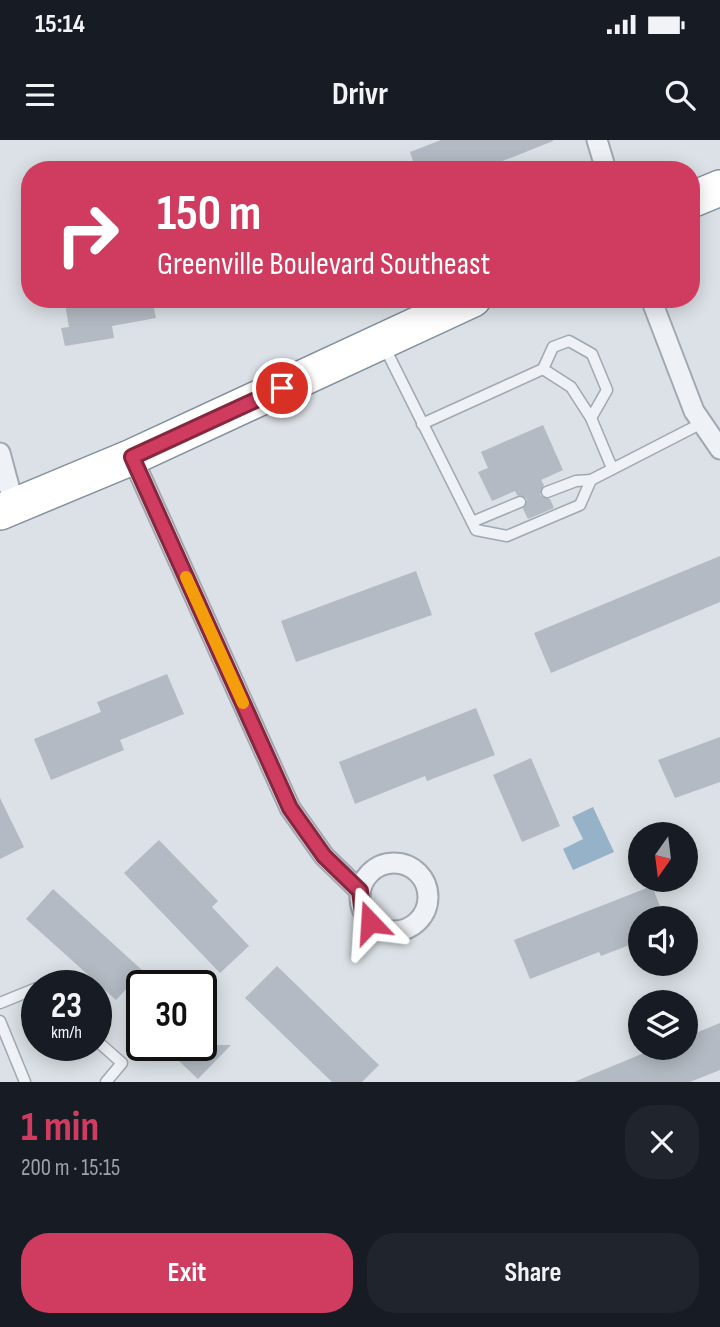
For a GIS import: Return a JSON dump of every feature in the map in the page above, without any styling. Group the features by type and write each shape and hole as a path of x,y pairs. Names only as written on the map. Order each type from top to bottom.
{"highway":[{"path":"700,196 720,188"},
{"path":"7,509 132,457 454,308"}],"street":[{"path":"597,140 603,161"},
{"path":"654,308 694,411 720,449"},
{"path":"0,453 7,509"},
{"path":"132,457 290,808 324,856 360,891"}],"lane":[{"path":"422,424 543,369 553,347 569,341 592,354 607,390 591,418"},
{"path":"382,342 476,530 507,536 579,505 591,480"},
{"path":"543,369 571,387 591,418 612,468"},
{"path":"547,492 576,481 591,480 702,423"},
{"path":"472,522 520,502"},
{"path":"0,1003 21,994"},
{"path":"0,1021 25,1082"},
{"path":"106,1082 122,1063 112,1054"}],"water":[{"path":"593,807 614,852 573,870 563,849 583,839 572,817"}],"building":[{"path":"441,140 553,140 503,161 413,161 410,152"},
{"path":"66,308 154,308 156,318 112,326 114,338 65,346 61,328 69,327"},
{"path":"543,425 563,470 541,480 544,485 540,495 550,499 554,508 528,519 523,509 527,499 517,495 515,491 492,501 478,472 488,468 481,452"},
{"path":"720,556 720,602 551,673 534,633"},
{"path":"416,571 432,615 296,662 281,621"},
{"path":"167,674 184,714 120,740 124,750 51,780 34,739 101,712 97,702"},
{"path":"476,708 495,755 427,781 425,776 355,804 339,762"},
{"path":"720,737 720,782 675,798 658,760"},
{"path":"531,758 560,826 522,842 493,775"},
{"path":"0,798 24,847 0,859"},
{"path":"159,840 218,901 212,907 249,946 220,973 124,873"},
{"path":"53,889 142,970 126,970 126,989 116,1000 112,996 112,970 83,970 26,919"},
{"path":"637,892 654,892 660,906 628,906 628,946 601,956 599,952 530,979 514,940"},
{"path":"277,966 379,1065 362,1082 332,1082 245,998"},
{"path":"720,1023 720,1070 690,1082 574,1082 628,1060 698,1060 698,1032"},
{"path":"217,1045 231,1045 217,1059"},
{"path":"179,1061 215,1061 198,1079"}],"slow traffic":[{"path":"186,577 243,703"}],"route":[{"path":"282,388 132,457 290,808 324,856 360,891 363,913 370,922"}]}
